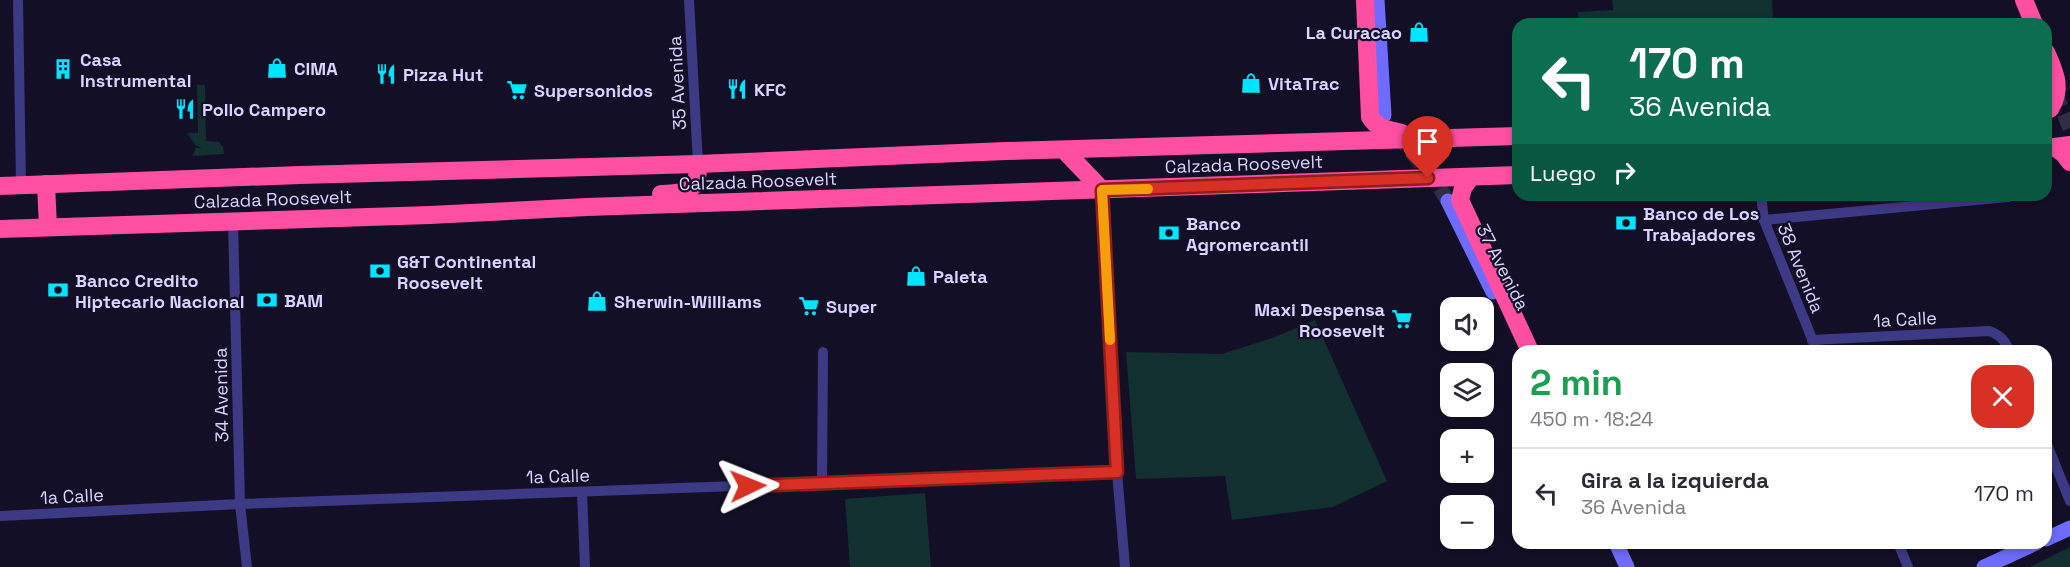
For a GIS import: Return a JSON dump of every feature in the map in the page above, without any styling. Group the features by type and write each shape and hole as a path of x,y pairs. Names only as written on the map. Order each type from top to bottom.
{"highway":[{"path":"1365,0 1370,117 1374,124 1383,129 1424,138"},
{"path":"2024,0 2032,18"},
{"path":"2052,66 2058,80 2058,93 2052,100"},
{"path":"2052,103 2070,106"},
{"name":"Calzada Roosevelt","path":"0,186 1512,136"},
{"path":"2057,147 2070,162"},
{"path":"1064,150 1102,190"},
{"path":"623,207 647,194 687,191 697,180 698,164"},
{"name":"Calzada Roosevelt","path":"0,229 1512,175"},
{"path":"1472,177 1463,188 1460,200 1527,345"},
{"path":"46,184 48,227"}],"street":[{"path":"18,0 21,185"},
{"name":"35 Avenida","path":"689,0 698,164"},
{"path":"1377,0 1384,116"},
{"path":"2016,0 2024,18"},
{"path":"1102,190 1117,472 1125,567"},
{"name":"37 Avenida","path":"1448,201 1520,345"},
{"name":"38 Avenida","path":"1762,201 1764,220 1814,345"},
{"path":"1764,220 1966,201"},
{"name":"34 Avenida","path":"234,222 240,504 247,567"},
{"name":"1a Calle","path":"1812,340 1989,331 1999,334 2007,345"},
{"path":"822,483 823,352"},
{"path":"2052,457 2070,501"},
{"name":"1a Calle","path":"0,516 240,504 1117,472"},
{"path":"582,492 585,567"},
{"path":"2052,536 2070,528"},
{"path":"1619,549 1628,567"},
{"path":"1900,549 1908,567"},
{"path":"1984,567 2023,549"}],"green space":[{"path":"1612,0 1772,0 1773,18 1578,18 1578,12 1613,10"},
{"path":"197,85 205,85 206,141 219,142 224,154 192,156 196,148 202,148 195,145 187,133 198,133"},
{"path":"1315,320 1387,481 1333,507 1232,520 1225,476 1136,479 1126,352 1222,354 1275,337"},
{"path":"925,493 931,567 850,567 845,499"},
{"path":"2070,547 2070,567 2030,567"}],"tunnel":[{"path":"2055,93 2070,128"},
{"path":"1397,134 1448,201"}],"slow traffic":[{"path":"1110,340 1102,190 1148,189"}],"place":[{"name":"La Curacao","path":"1419,32"},
{"name":"CIMA","path":"277,68"},
{"name":"Casa Instrumental","path":"63,69"},
{"name":"Pizza Hut","path":"386,74"},
{"name":"VitaTrac","path":"1251,83"},
{"name":"KFC","path":"737,89"},
{"name":"Supersonidos","path":"517,90"},
{"name":"Pollo Campero","path":"185,109"},
{"name":"Banco de Los Trabajadores","path":"1626,223"},
{"name":"Banco Agromercantil","path":"1169,233"},
{"name":"G&T Continental Roosevelt","path":"380,271"},
{"name":"Paleta","path":"916,276"},
{"name":"Banco Credito Hiptecario Nacional","path":"58,290"},
{"name":"BAM","path":"267,300"},
{"name":"Sherwin-Williams","path":"597,301"},
{"name":"Super","path":"809,306"},
{"name":"Maxi Despensa Roosevelt","path":"1402,319"}],"route":[{"path":"748,486 1117,472 1102,190 1428,178"}]}
